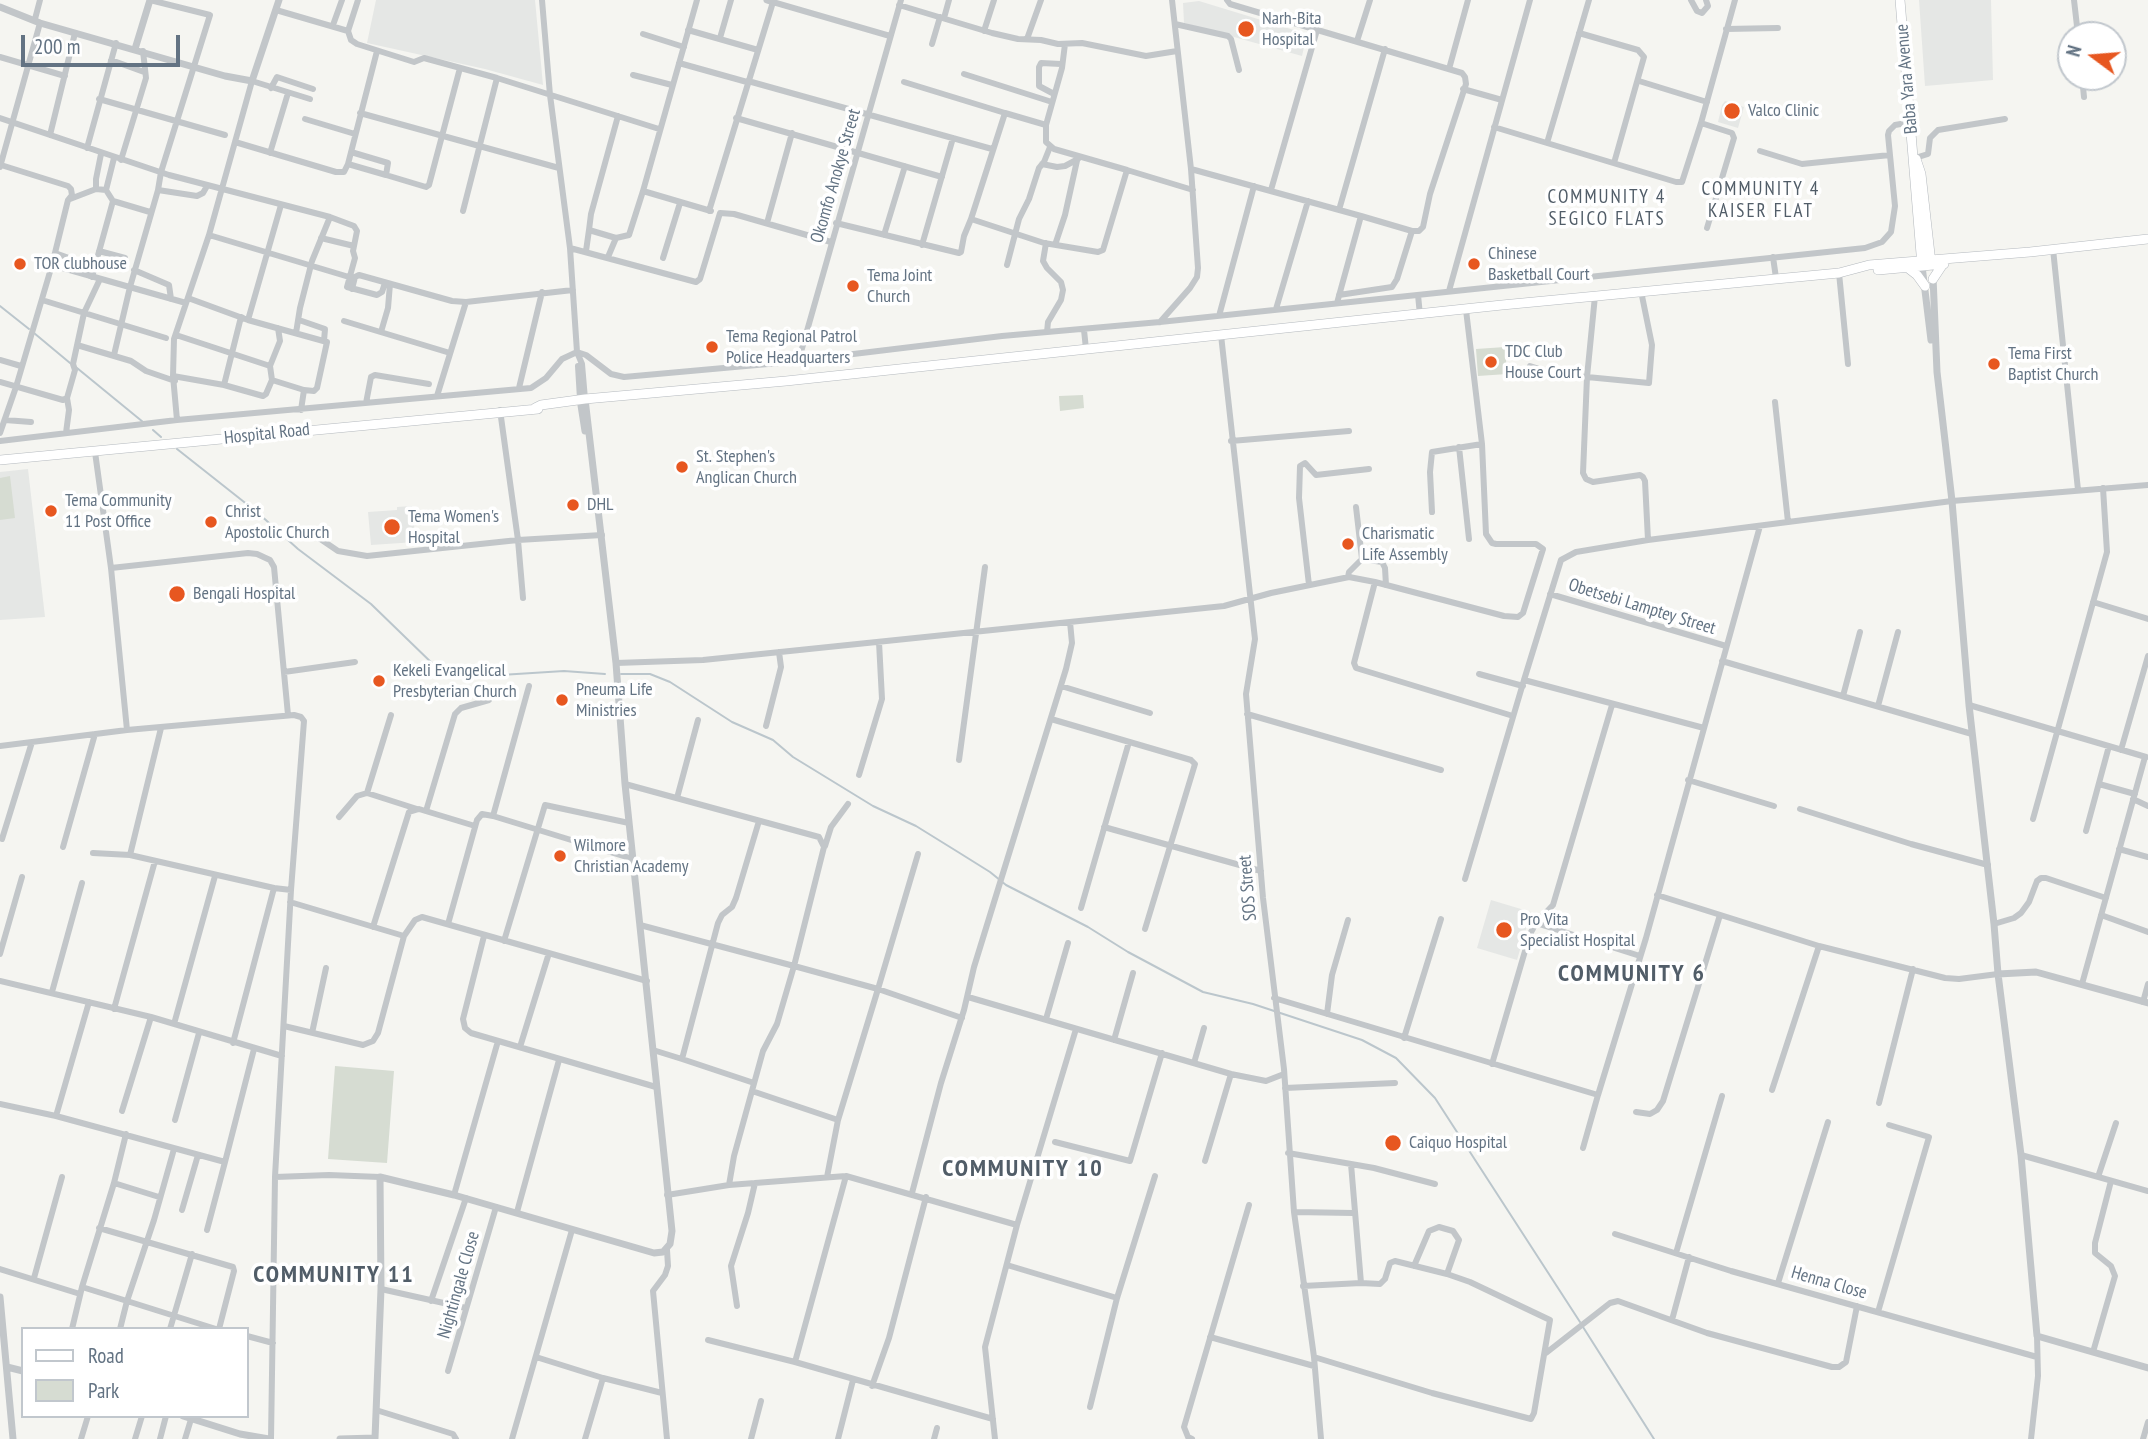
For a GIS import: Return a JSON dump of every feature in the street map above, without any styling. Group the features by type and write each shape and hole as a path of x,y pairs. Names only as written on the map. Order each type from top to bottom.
{"main road":[{"name":"Baba Yara Avenue","path":"1900,0 1926,263"},
{"name":"Hospital Road","path":"0,460 624,399 629,396 1595,296 1870,271 2148,239"},
{"path":"1923,241 1944,261 1929,283 1906,265 1923,241"}],"street":[{"path":"0,433 42,300 68,200 72,195 68,186 0,166 29,65 40,0"},
{"path":"114,355 161,172 210,15 150,0 136,49 125,65"},
{"path":"177,420 174,379 176,335 209,235 252,81 279,0"},
{"path":"333,25 342,0"},
{"path":"358,0 348,31 351,40 414,62 425,58 498,78 659,129"},
{"path":"542,0 550,94 570,248 584,427 591,447 603,535 625,783 672,1231 667,1250 668,1266 653,1291 667,1439"},
{"path":"589,230 616,238 629,236 697,0"},
{"path":"720,38 732,0"},
{"path":"932,44 949,0"},
{"path":"984,31 994,0"},
{"path":"1027,39 1041,0"},
{"path":"1160,322 1191,288 1198,272 1191,169 1172,0"},
{"path":"1191,169 1419,231 1423,227 1430,194 1466,82 1464,75 1449,69 1230,4 1227,0"},
{"path":"1357,41 1370,0"},
{"path":"1449,69 1468,0"},
{"path":"1449,291 1530,0"},
{"path":"1547,143 1589,0"},
{"path":"1691,0 1697,11 1702,13 1708,6 1706,0"},
{"path":"1494,127 1682,182 1735,0"},
{"path":"2074,0 2076,21"},
{"path":"709,211 771,1 890,36"},
{"path":"900,3 984,31 1027,39 1065,44 1082,43 1150,56 1177,51"},
{"name":"Okomfo Anokye Street","path":"799,359 900,3"},
{"path":"0,7 75,33 310,99"},
{"path":"276,10 348,31"},
{"path":"1175,24 1228,36 1239,70"},
{"path":"1726,29 1778,28"},
{"path":"688,30 758,50"},
{"path":"1271,190 1317,30"},
{"path":"50,135 75,33"},
{"path":"1579,33 1641,51 1644,60 1614,163"},
{"path":"643,34 684,47"},
{"path":"87,148 116,43"},
{"path":"1065,44 1057,88 1045,125 1046,142 1050,147 1078,158 1193,190"},
{"path":"106,190 146,78 136,49"},
{"path":"1339,209 1385,49"},
{"path":"235,142 336,173 344,172 377,51"},
{"path":"0,57 65,76"},
{"path":"111,60 144,72"},
{"path":"679,63 869,113 992,149"},
{"path":"1054,93 1039,86 1039,67 1041,63 1061,64"},
{"path":"348,164 427,186 460,68"},
{"path":"633,75 672,85"},
{"path":"964,75 1052,102"},
{"path":"271,88 277,76 313,89"},
{"path":"463,211 498,78"},
{"path":"1639,81 1707,102"},
{"path":"904,82 1045,125"},
{"path":"1462,89 1503,100"},
{"path":"2083,91 2084,97"},
{"path":"271,153 288,93"},
{"path":"99,100 225,135"},
{"path":"360,113 559,168"},
{"path":"836,223 960,253 1005,113"},
{"path":"586,251 591,214 618,116"},
{"path":"0,118 118,159 207,186 330,217 356,228 355,258 347,287 380,294 388,283"},
{"path":"736,118 942,177"},
{"path":"305,119 355,134"},
{"path":"1915,158 1928,154 1930,138 1938,130 2005,119"},
{"path":"1338,299 1418,295 1865,248 1887,238 1894,219 1889,131 1895,125 1912,122"},
{"path":"1701,124 1732,133 1734,138 1707,228"},
{"path":"767,223 792,133"},
{"path":"922,245 953,138"},
{"path":"1007,265 1020,217 1029,200 1038,169 1050,147"},
{"path":"1760,151 1807,164 1890,155"},
{"path":"351,152 388,163 386,174"},
{"path":"96,189 102,154"},
{"path":"1042,164 1065,166 1078,158"},
{"path":"1055,245 1078,158"},
{"path":"884,235 905,166"},
{"path":"971,219 1046,243 1098,252 1103,250 1127,170"},
{"path":"158,190 197,196 203,193 207,186"},
{"path":"1219,316 1254,186"},
{"path":"68,200 96,189 106,190"},
{"path":"106,190 113,201 150,212"},
{"path":"643,191 831,242"},
{"path":"91,276 113,201"},
{"path":"1276,309 1308,201"},
{"path":"663,258 680,203"},
{"path":"246,319 281,205"},
{"path":"570,248 696,282 700,279 720,213"},
{"path":"1338,299 1361,216"},
{"path":"296,333 310,266 330,217"},
{"path":"0,441 177,420 531,388 540,383 562,359 577,352 586,355 611,374 624,377 779,363 1276,309 1392,287 1412,231"},
{"path":"209,235 349,277"},
{"path":"321,238 354,246"},
{"path":"608,257 616,238"},
{"path":"1046,243 1043,261 1046,268 1061,282 1063,290 1061,300 1048,322 1048,332"},
{"path":"2053,249 2078,490"},
{"path":"99,251 125,258"},
{"path":"55,253 80,262 91,276"},
{"path":"1773,257 1776,278"},
{"path":"1926,263 1952,501 1969,705 2021,1155 2037,1336 2038,1376 2031,1439"},
{"path":"52,265 171,299 187,300 246,319"},
{"path":"134,271 169,285 171,299"},
{"path":"1839,273 1847,364"},
{"path":"352,289 357,275 453,301 466,302 573,290"},
{"path":"66,433 69,410 67,398 84,313 100,279"},
{"path":"381,332 388,308 388,283"},
{"path":"519,388 542,292"},
{"path":"1530,366 1562,376 1649,383 1652,345 1641,292"},
{"path":"1418,295 1420,315"},
{"path":"1595,296 1587,377 1583,474 1593,482 1640,475 1643,477 1648,540"},
{"path":"42,300 166,338"},
{"path":"437,396 466,302"},
{"path":"616,663 703,660 1224,606 1263,594 1348,577 1515,618 1521,615 1543,549 1536,544 1492,543 1486,534 1482,444 1465,310"},
{"path":"224,385 241,317 324,341"},
{"path":"272,380 304,390 317,388 327,345 324,341 325,329 299,320"},
{"path":"344,321 450,353"},
{"path":"77,345 131,360 146,371 174,379 224,385 263,396 272,380 270,366 280,341 278,328"},
{"path":"1084,330 1086,349"},
{"path":"176,335 270,366"},
{"name":"SOS Street","path":"1221,335 1255,647 1246,685 1261,871 1284,1074 1294,1212 1314,1357 1321,1439"},
{"path":"0,360 21,366"},
{"path":"366,403 371,377 375,375 429,384"},
{"path":"412,381 412,398"},
{"path":"0,382 63,400 67,398"},
{"path":"301,410 304,390"},
{"path":"1775,402 1788,522"},
{"path":"500,410 523,598"},
{"path":"5,420 31,422"},
{"path":"1231,442 1349,431"},
{"path":"1432,512 1431,454 1436,450 1482,444"},
{"path":"1459,447 1469,539"},
{"path":"95,452 111,568 127,730"},
{"path":"1308,585 1299,498 1300,466 1305,463 1316,475 1369,469"},
{"path":"1465,879 1558,563 1568,555 1648,540 1952,501 2148,485"},
{"path":"2033,819 2107,552 2103,488"},
{"path":"1356,507 1362,559"},
{"path":"1583,1148 1640,956 1760,526"},
{"path":"313,534 338,551 367,556 518,540 603,535"},
{"path":"111,568 248,553 270,560 274,567 288,715"},
{"path":"1362,559 1381,562 1385,568 1386,585"},
{"path":"1348,577 1349,572 1362,559"},
{"path":"959,760 985,568"},
{"path":"1375,582 1354,663 1356,668 1513,716"},
{"name":"Obetsebi Lamptey Street","path":"1550,594 1726,646"},
{"path":"2093,602 2148,619"},
{"path":"912,1193 932,1115 968,997 974,967 1061,686 1072,643 1070,622"},
{"path":"1843,696 1860,632"},
{"path":"1878,706 1898,632"},
{"path":"859,775 882,699 879,642"},
{"path":"766,726 781,667 779,652"},
{"path":"2121,750 2148,656"},
{"path":"1722,661 1972,733"},
{"path":"284,672 355,662"},
{"path":"1479,674 1704,728"},
{"path":"493,816 529,686"},
{"path":"1061,686 1150,713"},
{"path":"422,810 455,714 461,708 489,700"},
{"path":"1492,1064 1528,941 1536,923 1553,905 1612,705"},
{"path":"1969,705 2147,757 2082,984"},
{"path":"1247,714 1441,770"},
{"path":"0,746 127,730 288,715 301,717 305,726 290,902 275,1177 270,1439 239,1437 192,1418"},
{"path":"367,793 391,715"},
{"path":"1051,719 1191,760 1195,764 1144,929"},
{"path":"677,798 698,720"},
{"path":"130,855 161,728"},
{"path":"63,847 95,734"},
{"path":"2,839 32,742"},
{"path":"1081,908 1129,742"},
{"path":"2086,831 2109,746"},
{"path":"1688,780 1774,806"},
{"path":"625,783 820,837 824,847"},
{"path":"2099,784 2134,797 2148,806"},
{"path":"339,817 357,796 367,793 475,826"},
{"path":"729,1185 754,1083 763,1051 777,1024 824,847 831,827 848,804"},
{"path":"504,941 545,805 629,822"},
{"path":"1800,809 1988,865"},
{"path":"373,927 405,818 412,810 422,810"},
{"path":"448,924 475,826 482,814 633,859"},
{"path":"681,1059 718,923 722,915 732,908 759,821"},
{"path":"1104,827 1261,871"},
{"path":"2119,849 2148,857"},
{"path":"93,853 130,855 215,876 291,890"},
{"path":"827,1177 838,1120 918,853"},
{"path":"114,1009 155,861"},
{"path":"174,1024 215,876"},
{"path":"0,954 22,877"},
{"path":"1994,924 2021,913 2041,878 2106,898"},
{"path":"52,992 82,883"},
{"path":"233,1043 274,888"},
{"path":"1657,895 1819,946 1953,979 2036,972 2145,1002 2148,984"},
{"path":"290,902 404,936"},
{"path":"1636,1112 1650,1114 1657,1110 1663,1101 1720,915"},
{"path":"2101,915 2148,932"},
{"path":"284,1026 363,1045 373,1041 378,1033 404,936 415,920 422,917 647,981"},
{"path":"1327,1014 1332,975 1348,919"},
{"path":"1404,1038 1441,919"},
{"path":"1536,923 1640,956"},
{"path":"640,925 878,989 962,1018"},
{"path":"484,936 463,1019 465,1028 471,1033 656,1087"},
{"path":"1046,1019 1068,943"},
{"path":"1772,1090 1819,946"},
{"path":"520,1047 549,953"},
{"path":"1997,956 2005,968 2014,974"},
{"path":"312,1033 326,968"},
{"path":"1879,1103 1913,970"},
{"path":"1114,1040 1133,973"},
{"path":"0,981 151,1017 282,1056"},
{"path":"968,997 1231,1074 1266,1081 1284,1074"},
{"path":"1274,998 1598,1095"},
{"path":"56,1116 89,1002"},
{"path":"122,1111 151,1017"},
{"path":"1194,1063 1203,1028"},
{"path":"995,1439 985,1347 1017,1224 1076,1029"},
{"path":"175,1120 199,1032"},
{"path":"454,1195 498,1041"},
{"path":"207,1230 254,1049"},
{"path":"653,1050 754,1083"},
{"path":"1055,1142 1130,1161 1162,1053"},
{"path":"517,1212 559,1060"},
{"path":"1205,1161 1231,1074"},
{"path":"1285,1088 1395,1083"},
{"path":"752,1091 838,1120"},
{"path":"1676,1253 1723,1096"},
{"path":"0,1104 126,1134 225,1162"},
{"path":"1778,1283 1828,1122"},
{"path":"2098,1177 2116,1123"},
{"path":"1878,1312 1929,1137 1889,1125"},
{"path":"72,1327 126,1134"},
{"path":"120,1327 174,1149"},
{"path":"1288,1153 1435,1184"},
{"path":"181,1210 198,1155"},
{"path":"2021,1155 2148,1191"},
{"path":"1350,1164 1361,1283"},
{"path":"275,1177 329,1175 402,1180 654,1253 667,1250"},
{"path":"795,1362 846,1176"},
{"path":"667,1195 729,1185 846,1176 1017,1224"},
{"path":"1090,1407 1117,1298 1155,1176"},
{"path":"34,1279 62,1177"},
{"path":"340,1439 375,1438 381,1289 380,1177"},
{"path":"2093,1352 2115,1276 2111,1266 2095,1253 2095,1243 2111,1181"},
{"path":"114,1183 159,1197"},
{"path":"737,1306 731,1266 755,1183"},
{"path":"872,1386 889,1338 926,1197"},
{"path":"431,1301 466,1198"},
{"path":"1192,1439 1188,1437 1184,1427 1249,1205"},
{"name":"Nightingale Close","path":"449,1371 496,1207"},
{"path":"1294,1212 1353,1213"},
{"path":"1414,1266 1429,1231 1439,1227 1453,1231 1459,1240 1447,1274"},
{"path":"99,1228 233,1268 218,1327"},
{"path":"512,1439 572,1230"},
{"name":"Henna Close","path":"1615,1234 2037,1357"},
{"path":"171,1327 192,1254"},
{"path":"1672,1320 1689,1257"},
{"path":"1303,1286 1383,1283 1392,1262 1447,1274 1548,1318 1551,1325 1531,1419 1314,1357"},
{"path":"1007,1265 1117,1298"},
{"path":"0,1269 127,1301 211,1327"},
{"path":"381,1289 466,1308"},
{"path":"0,1297 7,1367 4,1381 13,1439"},
{"path":"1546,1353 1614,1301 1805,1360 1839,1367 1846,1362 1857,1306"},
{"path":"248,1336 273,1343"},
{"path":"2037,1336 2148,1368"},
{"path":"1210,1337 1314,1366"},
{"path":"708,1340 993,1419"},
{"path":"536,1357 603,1378 662,1392"},
{"path":"7,1367 21,1370"},
{"path":"585,1439 603,1378"},
{"path":"838,1439 853,1380"},
{"path":"751,1439 761,1401"},
{"path":"376,1410 453,1434 456,1439"},
{"path":"81,1439 87,1418"},
{"path":"135,1439 141,1418"},
{"path":"160,1439 165,1418"},
{"path":"185,1439 189,1418"},
{"path":"2143,1439 2148,1422"},
{"path":"934,1439 937,1428"}],"shaded area":[{"path":"376,0 535,0 543,85 485,69 367,43"},
{"path":"1919,0 1991,0 1993,80 1925,86"},
{"name":"Narh-Bita Hospital","path":"1199,1 1307,34 1302,56 1184,23 1183,3"},
{"name":"Valco Clinic","path":"1725,101 1744,107 1738,128 1718,122"},
{"path":"28,469 45,617 0,620 0,472"},
{"name":"Tema Women's Hospital","path":"412,506 416,542 371,545 368,512"},
{"name":"Pro Vita Specialist Hospital","path":"1491,900 1531,912 1517,960 1477,948"}],"green space":[{"name":"TDC Club House Court","path":"1505,347 1507,374 1478,376 1476,349"},
{"path":"1083,395 1084,408 1060,411 1059,396"},
{"path":"10,476 15,518 0,520 0,478"},
{"path":"335,1066 394,1071 387,1163 328,1159"}],"waterway":[{"path":"0,306 29,329"},
{"path":"34,333 70,363"},
{"path":"77,368 143,422"},
{"path":"153,430 161,437"},
{"path":"177,449 258,513 298,549 371,604 436,667 469,677 564,671 605,674"},
{"path":"621,674 650,674 670,682 732,722 773,740 793,757 873,806 916,826 990,872 1006,885 1088,927 1203,992 1253,1004 1362,1040 1396,1058 1435,1098 1580,1322"},
{"path":"1583,1327 1654,1439"}],"place":[{"name":"Narh-Bita Hospital","path":"1246,29"},
{"name":"Valco Clinic","path":"1732,111"},
{"name":"TOR clubhouse","path":"20,264"},
{"name":"Chinese Basketball Court","path":"1474,264"},
{"name":"Tema Joint Church","path":"853,286"},
{"name":"Tema Regional Patrol Police Headquarters","path":"712,347"},
{"name":"TDC Club House Court","path":"1491,362"},
{"name":"Tema First Baptist Church","path":"1994,364"},
{"name":"St. Stephen's Anglican Church","path":"682,467"},
{"name":"DHL","path":"573,505"},
{"name":"Tema Community 11 Post Office","path":"51,511"},
{"name":"Christ Apostolic Church","path":"211,522"},
{"name":"Tema Women's Hospital","path":"392,527"},
{"name":"Charismatic Life Assembly","path":"1348,544"},
{"name":"Bengali Hospital","path":"177,594"},
{"name":"Kekeli Evangelical Presbyterian Church","path":"379,681"},
{"name":"Pneuma Life Ministries","path":"562,700"},
{"name":"Wilmore Christian Academy","path":"560,856"},
{"name":"Pro Vita Specialist Hospital","path":"1504,930"},
{"name":"Caiquo Hospital","path":"1393,1143"}],"district":[{"name":"COMMUNITY 4 KAISER FLAT","path":"1761,201"},
{"name":"COMMUNITY 4 SEGICO FLATS","path":"1607,209"},
{"name":"COMMUNITY 6","path":"1632,974"},
{"name":"COMMUNITY 10","path":"1023,1169"},
{"name":"COMMUNITY 11","path":"334,1275"}]}
